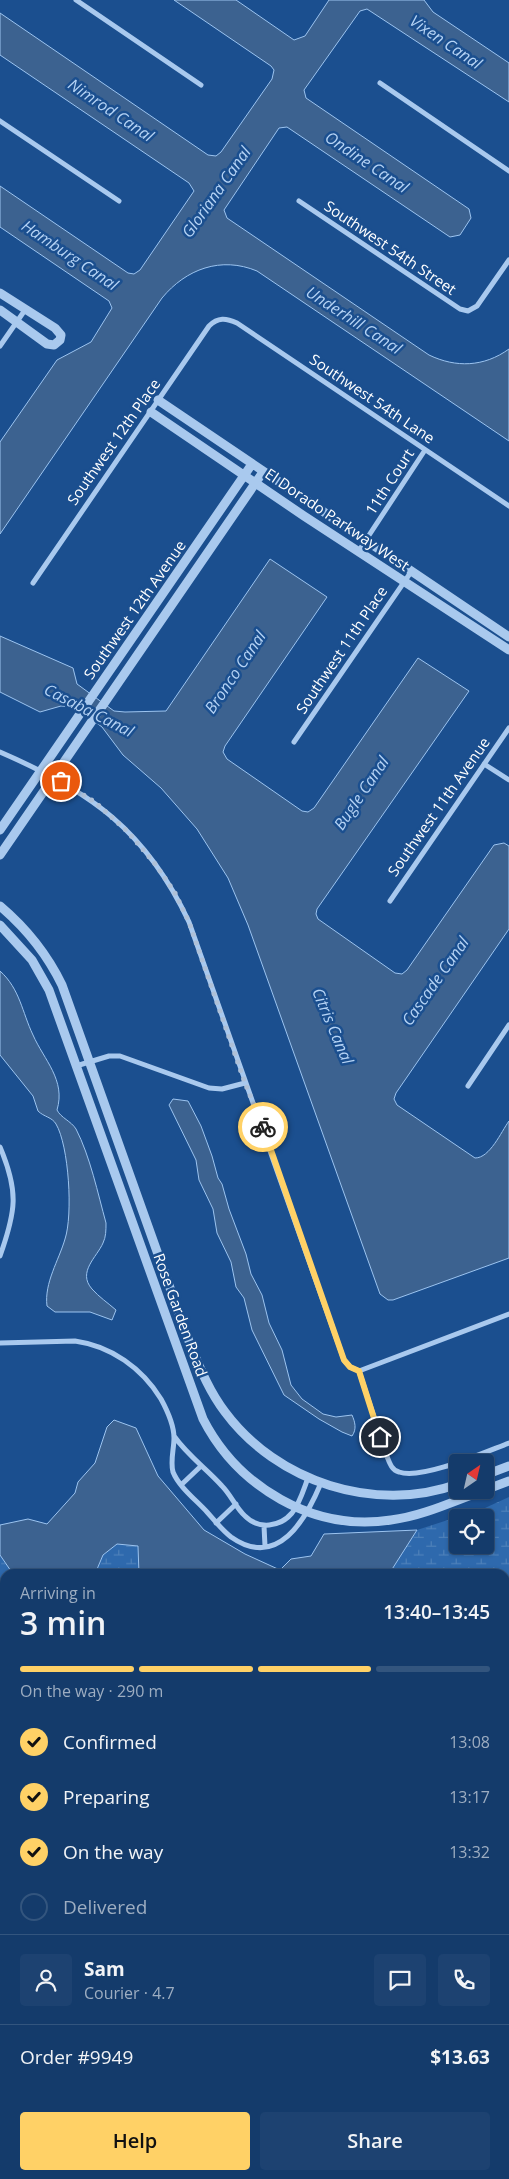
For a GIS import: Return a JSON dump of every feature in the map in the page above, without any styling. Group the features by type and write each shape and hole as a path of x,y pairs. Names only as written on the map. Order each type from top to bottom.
{"street":[{"path":"76,0 201,85"},
{"path":"380,83 509,171"},
{"path":"0,121 119,201"},
{"name":"Southwest 54th Street","path":"299,201 454,306 468,311 482,300 509,260"},
{"path":"0,293 55,328 61,335 60,340 54,345 47,344 0,310"},
{"path":"0,346 25,310"},
{"name":"Southwest 12th Place","path":"32,583 209,326 220,319"},
{"name":"Southwest 54th Lane","path":"220,319 237,323 509,506"},
{"name":"El Dorado Parkway West","path":"158,400 509,637"},
{"name":"El Dorado Parkway West","path":"151,412 358,552 509,650"},
{"name":"11th Court","path":"358,552 425,450"},
{"name":"Southwest 12th Avenue","path":"0,830 252,464"},
{"name":"Southwest 12th Avenue","path":"0,855 263,472"},
{"name":"Southwest 11th Place","path":"294,742 411,572"},
{"name":"Southwest 11th Avenue","path":"390,901 509,728"},
{"path":"0,752 70,786 112,816 143,848 168,883 189,922 344,1360 350,1367 359,1371 509,1314"},
{"path":"484,764 509,780"},
{"name":"Rose Garden Road","path":"0,906 29,934 51,963 67,998 190,1342 207,1383 225,1413 250,1440 272,1457 308,1478 322,1483 352,1491 393,1495 424,1493 449,1486"},
{"name":"Rose Garden Road","path":"0,925 18,942 49,990 203,1419 219,1446 240,1470 263,1489 309,1512 348,1521 390,1520 420,1513 460,1499"},
{"path":"468,1086 509,1025"},
{"path":"76,1066 109,1056 120,1056 209,1088 228,1088 245,1083"},
{"path":"0,1147 9,1168 14,1193 12,1220 0,1256"},
{"path":"0,1343 75,1341 86,1343 112,1353 136,1369 154,1388 166,1409 174,1435 190,1457 222,1485 244,1516 251,1521 264,1526 278,1523 293,1512 308,1478"},
{"path":"359,1371 386,1454 391,1466 399,1472 416,1472 444,1466 509,1443"},
{"path":"174,1435 172,1465 176,1477 216,1523 232,1537 250,1546 265,1546 288,1537 309,1512 322,1483"},
{"path":"494,1472 509,1466"},
{"path":"182,1485 200,1467"},
{"name":"Rose Garden Road","path":"494,1487 509,1481"},
{"path":"216,1523 236,1504"},
{"path":"264,1526 265,1546"}],"green space":[{"path":"509,1497 509,1569 392,1569 417,1530 449,1520 449,1554 494,1554 494,1509 482,1509"},
{"path":"117,1544 138,1546 139,1569 97,1569 103,1555"},
{"path":"0,1555 10,1569 0,1569"}],"water":[{"path":"174,0 236,0 294,40 305,36 329,0 424,0 433,12 509,63 509,102 367,9 360,11 304,90 306,98 469,209 471,218 460,235 450,237 287,127 279,128 224,210 227,218 429,355 449,362 470,364 490,359 509,349 509,441 257,271 244,267 217,265 205,268 182,279 162,298 0,534 0,442 57,360 91,342 112,308 109,301 0,227 0,186 128,273 134,274 140,270 194,191 189,183 0,55 0,13 208,155 216,156 221,152 272,79 274,70 271,66"},
{"path":"270,559 327,597 225,746 223,752 227,759 302,811 308,812 314,808 418,658 469,691 317,909 318,919 395,973 402,974 407,970 494,845 504,843 509,846 509,929 396,1093 394,1099 397,1105 475,1158 486,1154 499,1138 509,1121 509,1258 393,1300 388,1300 380,1294 248,925 228,878 197,829 161,788 123,755 102,727 75,707 61,706 40,712 0,692 0,636 73,668 77,684 114,711 166,711"},
{"path":"0,971 12,985 33,1035 56,1080 59,1089 57,1110 76,1129 90,1163 106,1228 104,1241 87,1271 87,1277 92,1289 116,1310 112,1320 90,1312 55,1312 47,1306 50,1280 65,1239 69,1214 67,1164 56,1124 38,1111 33,1096 0,1055"},
{"path":"173,1099 188,1101 201,1126 246,1254 251,1274 262,1295 269,1323 282,1350 291,1385 302,1399 323,1414 336,1417 352,1415 355,1431 352,1436 319,1419 284,1395 252,1330 244,1298 236,1287 231,1262 217,1233 213,1209 199,1180 196,1160 169,1105"},
{"path":"114,1420 136,1428 158,1476 204,1530 245,1554 278,1569 139,1569 138,1546 117,1544 103,1555 97,1569 10,1569 0,1555 0,1525 28,1519 47,1524 75,1493 78,1482 95,1463 107,1427"},
{"path":"417,1530 392,1569 281,1569 291,1559 311,1556 324,1534"}],"way so far":[{"path":"61,781 95,802 112,816 143,848 175,893 189,922 230,1035 245,1083 263,1127"}],"route":[{"path":"263,1127 344,1360 350,1367 359,1371 380,1437"}],"water label":[{"name":"Vixen Canal","path":"446,42"},
{"name":"Nimrod Canal","path":"111,110"},
{"name":"Ondine Canal","path":"367,162"},
{"name":"Gloriana Canal","path":"216,192"},
{"name":"Hamburg Canal","path":"70,255"},
{"name":"Underhill Canal","path":"354,320"},
{"name":"Bronco Canal","path":"235,672"},
{"name":"Casaba Canal","path":"89,710"},
{"name":"Bugle Canal","path":"361,793"},
{"name":"Cascade Canal","path":"435,981"},
{"name":"Citris Canal","path":"333,1026"}]}
